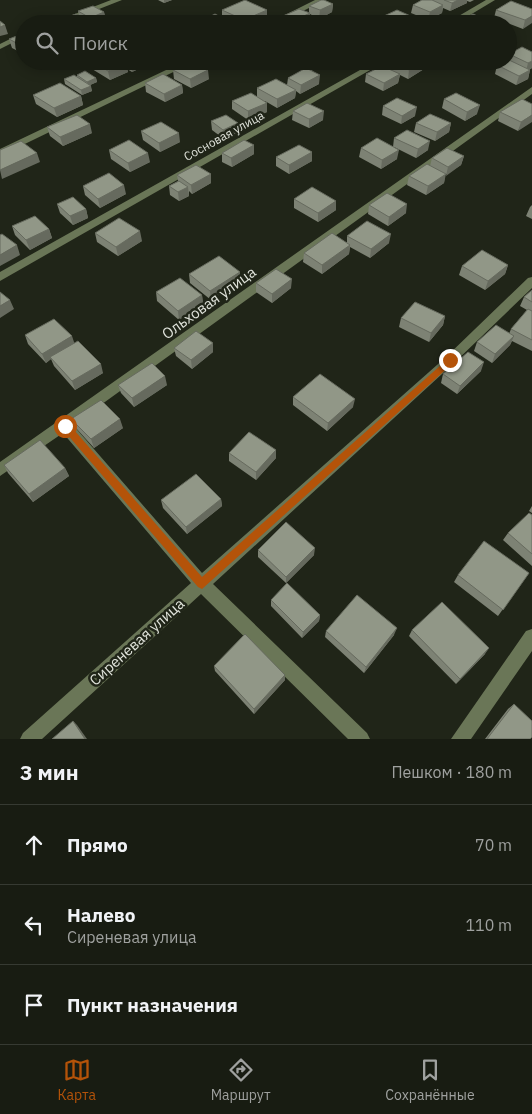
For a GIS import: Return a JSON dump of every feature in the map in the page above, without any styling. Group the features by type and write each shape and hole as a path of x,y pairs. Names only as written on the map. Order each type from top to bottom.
{"street":[{"path":"77,15 118,0"},
{"path":"290,15 321,0"},
{"path":"465,15 491,0"},
{"path":"0,47 15,39"},
{"path":"0,152 173,70"},
{"name":"Сосновая улица","path":"0,277 366,70"},
{"name":"Ольховая улица","path":"0,470 65,426 532,90"},
{"name":"Сиреневая улица","path":"29,739 450,360 532,281"},
{"path":"65,426 202,584 361,739"},
{"path":"460,739 532,637"}],"building":[{"path":"245,0 267,10 256,15 233,15 222,10"},
{"path":"321,0 333,4 320,10 309,6"},
{"path":"422,0 432,0 443,5 430,12 413,5"},
{"path":"444,0 458,0 452,3"},
{"path":"511,1 532,9 532,16 525,20 517,17 517,15 510,15 496,10"},
{"path":"93,6 104,12 97,15 85,15 78,11"},
{"path":"299,9 310,13 306,15 285,15"},
{"path":"397,10 408,15 386,15"},
{"path":"15,37 15,42 9,39"},
{"path":"522,47 532,52 532,61 528,63 517,58 517,50"},
{"path":"517,64 530,70 519,76 507,70 517,70"},
{"path":"173,70 208,70 190,79"},
{"path":"302,70 310,70 320,75 301,85 288,78"},
{"path":"374,70 391,70 400,74 384,83 366,74"},
{"path":"85,71 96,78 87,82 77,75"},
{"path":"163,74 182,85 164,94 145,83"},
{"path":"74,75 91,86 81,90 64,79"},
{"path":"276,79 296,90 277,99 257,88"},
{"path":"60,83 81,96 54,108 33,95"},
{"path":"251,93 267,103 248,111 232,101"},
{"path":"456,93 480,105 467,112 444,99"},
{"path":"397,98 417,107 402,116 383,106"},
{"path":"522,99 532,104 532,115 521,122 500,112"},
{"path":"307,103 324,111 309,119 293,111"},
{"path":"430,114 451,123 437,132 416,123"},
{"path":"77,115 90,124 60,137 47,127"},
{"path":"226,115 238,123 223,130 211,121"},
{"path":"161,122 179,133 159,143 141,131"},
{"path":"407,130 430,141 418,149 394,138"},
{"path":"377,138 399,150 382,160 361,148"},
{"path":"129,140 148,153 128,163 109,150"},
{"path":"244,140 254,145 231,158 222,153"},
{"path":"21,141 37,153 0,170 0,150"},
{"path":"299,145 312,152 289,165 276,157"},
{"path":"447,148 464,156 448,167 432,158"},
{"path":"427,164 446,174 428,186 409,176"},
{"path":"196,165 211,174 191,185 177,175"},
{"path":"109,173 124,185 98,199 83,186"},
{"path":"179,181 188,187 178,192 169,186"},
{"path":"312,187 336,201 318,213 294,199"},
{"path":"387,193 407,204 389,217 369,205"},
{"path":"73,197 86,209 70,216 57,204"},
{"path":"35,216 49,229 26,240 12,226"},
{"path":"119,218 140,231 116,247 95,233"},
{"path":"367,221 391,234 371,249 347,236"},
{"path":"332,233 350,245 322,265 304,253"},
{"path":"2,234 17,245 0,255 0,235"},
{"path":"482,250 508,265 488,281 462,266"},
{"path":"219,256 240,272 210,291 189,274"},
{"path":"276,269 292,279 272,294 256,283"},
{"path":"180,278 202,295 178,311 156,292"},
{"path":"532,290 532,302 524,297"},
{"path":"0,292 10,300 0,306"},
{"path":"415,302 445,316 431,333 401,318"},
{"path":"528,309 532,311 532,340 511,329"},
{"path":"54,319 72,336 42,354 25,335"},
{"path":"496,325 514,336 495,354 477,342"},
{"path":"196,331 213,343 191,360 174,348"},
{"path":"78,341 101,364 72,381 50,357"},
{"path":"468,352 484,362 460,386 443,374"},
{"path":"152,363 165,376 132,398 118,385"},
{"path":"320,374 355,399 328,423 293,397"},
{"path":"101,400 120,419 91,439 71,419"},
{"path":"249,432 276,450 256,472 229,453"},
{"path":"40,440 65,468 29,494 4,465"},
{"path":"196,474 221,499 186,527 161,500"},
{"path":"529,513 532,515 532,554 508,533"},
{"path":"286,522 315,548 286,577 258,550"},
{"path":"484,541 529,573 503,610 458,575"},
{"path":"287,583 320,615 303,632 271,600"},
{"path":"357,595 397,628 366,667 326,631"},
{"path":"442,602 489,648 460,679 412,630"},
{"path":"245,634 285,675 254,709 214,666"},
{"path":"514,704 532,721 532,737 530,739 487,739"},
{"path":"73,721 85,739 52,739"}],"route":[{"path":"65,426 202,584 450,360"}]}
